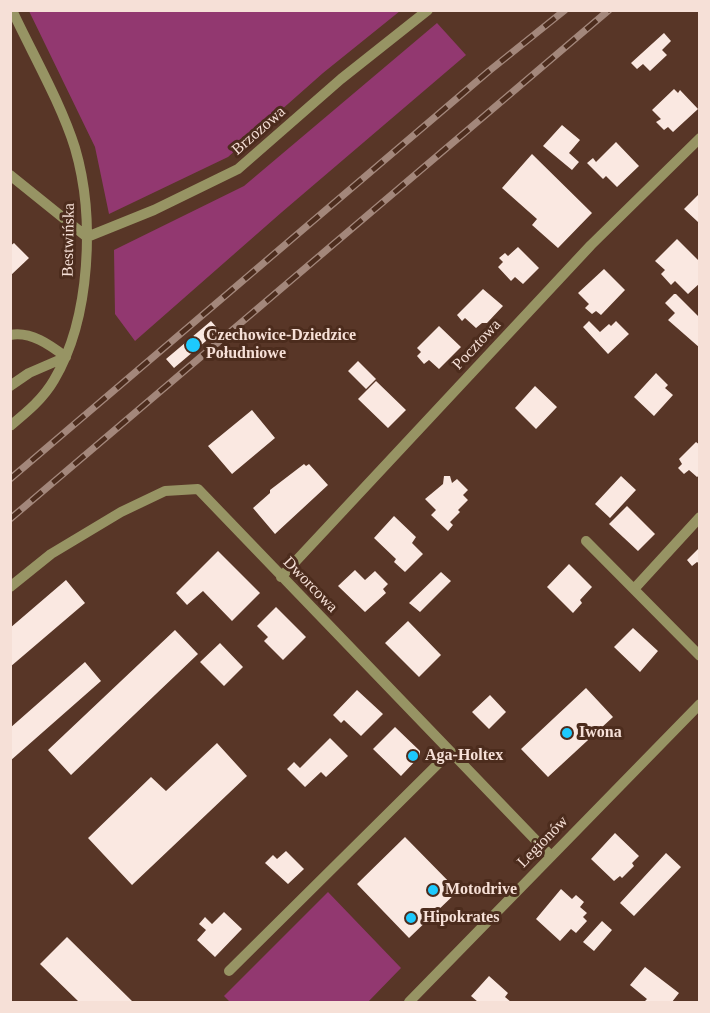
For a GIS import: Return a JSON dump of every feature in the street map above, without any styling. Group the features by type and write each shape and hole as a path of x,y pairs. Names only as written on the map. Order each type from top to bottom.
{"street":[{"name":"Brzozowa","path":"87,237 154,210 238,169 341,79 428,10"},
{"name":"Bestwińska","path":"10,426 37,404 54,381 66,357 78,323 87,237 86,208 75,149 66,124 12,11"},
{"name":"Pocztowa","path":"281,577 591,245 699,138"},
{"path":"10,175 87,237"},
{"path":"10,335 17,334 43,340 66,357"},
{"path":"10,386 29,373 66,357"},
{"name":"Dworcowa","path":"10,587 51,554 121,512 165,491 198,489 551,856"},
{"path":"634,589 699,517"},
{"path":"586,541 699,656"},
{"name":"Legionów","path":"411,1002 699,704"},
{"path":"229,971 450,752"}],"shaded area":[{"path":"29,11 400,11 323,73 228,157 109,214 95,147"},
{"path":"437,23 466,55 135,341 115,314 114,250 244,186"},
{"path":"328,892 401,968 368,1002 230,1002 224,996"}],"building":[{"path":"664,33 671,41 662,50 667,55 650,71 643,64 637,69 631,63"},
{"path":"674,89 678,93 680,90 698,109 673,132 668,127 664,130 656,122 661,119 652,110"},
{"path":"562,125 580,140 569,153 579,162 572,170 543,146"},
{"path":"616,142 639,166 617,187 606,176 603,179 587,163 593,158 596,162"},
{"path":"532,154 592,213 558,248 532,225 537,219 502,188"},
{"path":"700,193 700,220 698,222 684,209"},
{"path":"677,239 700,262 700,283 688,294 675,281 671,285 661,274 665,270 655,261"},
{"path":"14,243 29,258 10,276 10,246"},
{"path":"518,247 539,268 523,284 515,277 511,281 498,267 503,262 499,258 505,253 508,256"},
{"path":"604,269 625,290 601,315 596,311 592,314 585,308 589,304 578,293"},
{"path":"483,289 503,306 487,323 482,323 476,328 465,318 462,321 457,315"},
{"path":"674,294 700,318 700,348 668,320 675,313 665,303"},
{"path":"211,321 219,330 174,368 166,359"},
{"path":"589,321 600,332 616,321 629,334 608,354 583,327"},
{"path":"439,326 461,347 439,369 429,360 424,364 417,356 421,352 417,348"},
{"path":"358,361 376,379 366,389 348,371"},
{"path":"656,373 668,385 665,388 673,395 654,416 634,397"},
{"path":"376,381 406,410 388,428 358,399"},
{"path":"535,386 557,407 536,429 515,408"},
{"path":"252,410 275,438 232,474 208,446"},
{"path":"696,442 700,445 700,475 697,477 689,470 684,474 678,468 682,464 679,459"},
{"path":"304,464 306,466 309,464 328,485 275,534 253,508 270,493 270,490"},
{"path":"444,476 450,476 452,483 457,479 468,490 463,495 468,500 450,522 453,525 448,531 431,515 436,510 425,499 443,484"},
{"path":"621,476 636,490 610,518 595,504"},
{"path":"627,506 655,534 638,551 609,524"},
{"path":"394,516 416,537 412,543 423,554 405,572 394,562 396,559 374,538"},
{"path":"700,547 700,564 697,562 692,566 687,560"},
{"path":"218,551 260,593 232,621 203,591 187,605 176,593"},
{"path":"569,564 592,587 580,600 582,603 573,613 547,587"},
{"path":"355,570 365,580 375,571 388,584 383,589 386,593 365,612 338,586"},
{"path":"441,572 451,581 420,612 409,603"},
{"path":"66,580 85,603 10,667 10,628"},
{"path":"276,607 306,637 283,660 264,641 268,637 257,626"},
{"path":"408,621 441,655 419,677 385,643"},
{"path":"633,628 658,651 640,672 614,647"},
{"path":"175,630 198,654 71,775 48,750"},
{"path":"220,643 243,667 224,686 200,662"},
{"path":"85,662 101,681 10,761 10,728"},
{"name":"Iwona","path":"586,688 613,717 548,777 521,749"},
{"path":"357,690 383,714 361,736 344,720 341,723 333,715"},
{"path":"490,695 506,712 489,729 472,712"},
{"path":"395,727 420,751 420,756 401,776 373,749"},
{"path":"330,738 348,756 326,777 321,772 305,787 287,769 294,762 300,768"},
{"path":"217,743 247,776 132,885 88,838 151,777 166,791"},
{"path":"615,833 639,856 632,863 634,866 622,878 620,876 614,881 591,859"},
{"path":"405,837 458,891 409,938 357,884"},
{"path":"286,851 304,869 288,884 265,863 273,855 277,859"},
{"path":"666,853 681,867 634,916 620,903"},
{"path":"561,889 572,899 576,895 584,902 580,907 587,913 583,917 587,921 576,933 571,929 560,941 536,919"},
{"path":"224,912 242,929 215,957 197,940 206,930 199,924 205,917 212,924"},
{"path":"602,921 612,930 594,951 583,942"},
{"path":"67,937 133,1002 79,1002 40,964"},
{"path":"645,967 679,993 672,1002 644,1002 647,999 630,985"},
{"path":"489,976 508,993 505,997 511,1002 478,1002 471,996"}],"railway":[{"path":"10,479 489,71 565,10"},
{"path":"10,519 609,10"}],"place":[{"name":"Czechowice-Dziedzice Południowe","path":"193,345"},
{"name":"Iwona","path":"567,733"},
{"name":"Aga-Holtex","path":"413,756"},
{"name":"Motodrive","path":"433,890"},
{"name":"Hipokrates","path":"411,918"}]}
